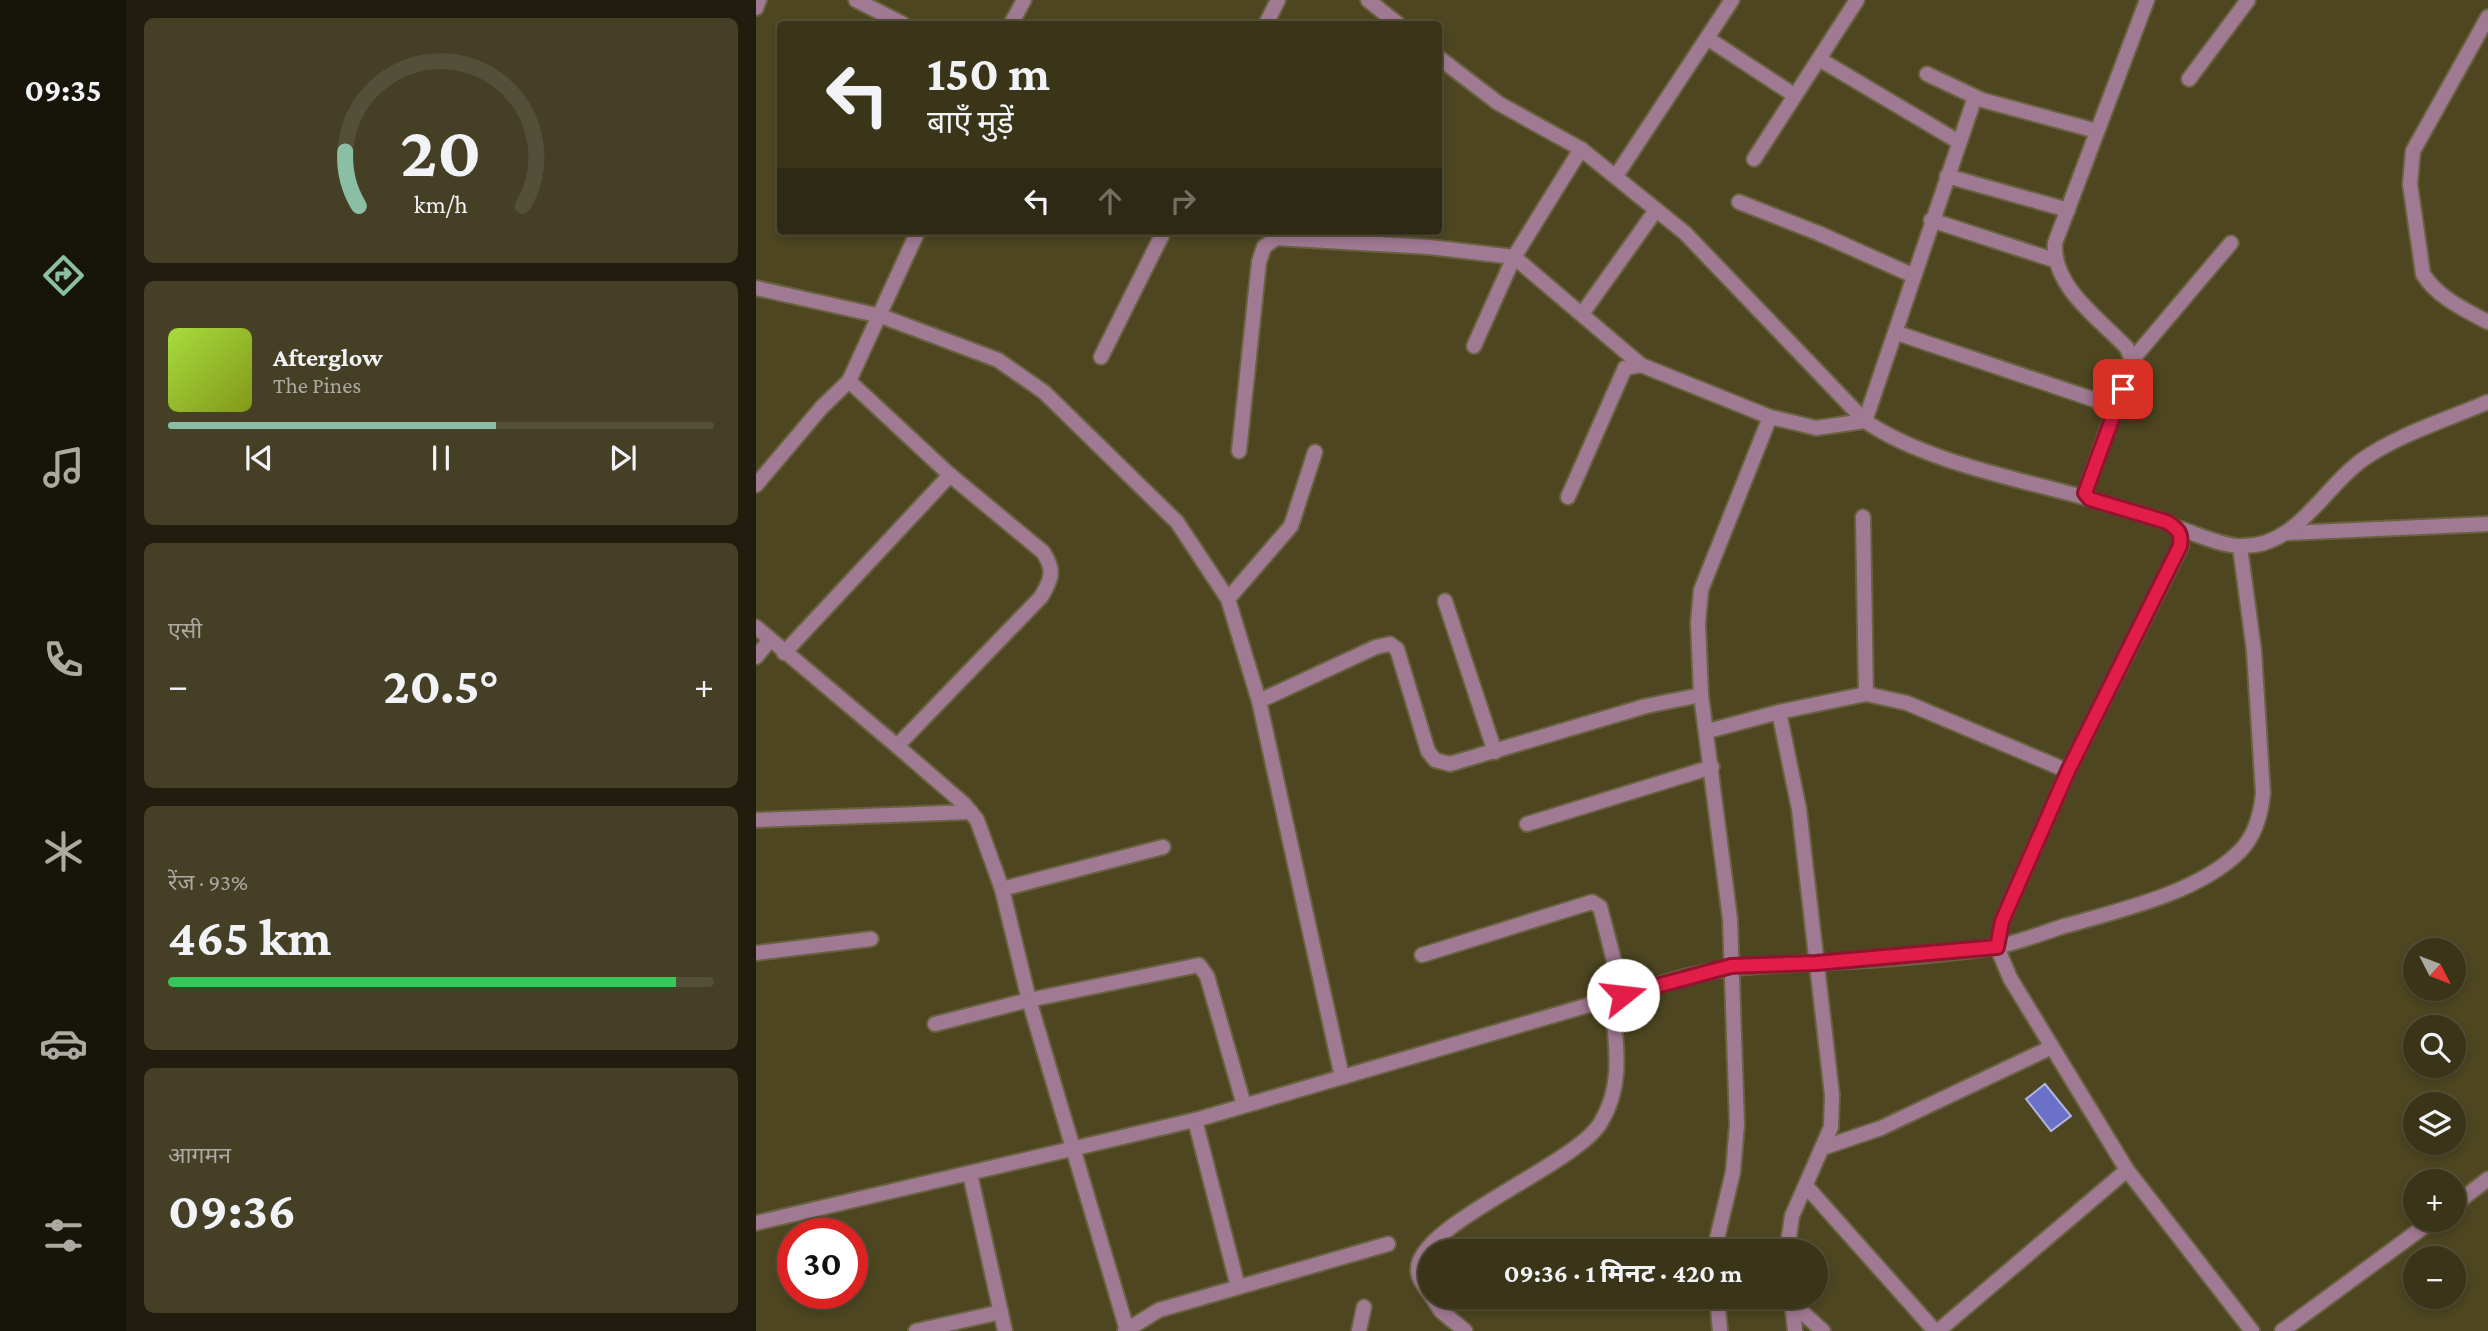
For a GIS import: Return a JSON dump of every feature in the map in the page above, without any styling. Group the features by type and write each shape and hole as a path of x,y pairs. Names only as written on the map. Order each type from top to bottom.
{"street":[{"path":"756,8 759,0"},
{"path":"856,0 897,21"},
{"path":"1013,21 1024,0"},
{"path":"1268,21 1278,0"},
{"path":"1367,0 1394,21"},
{"path":"1616,176 1732,0"},
{"path":"1754,159 1857,0"},
{"path":"2132,360 2127,348 2070,288 2054,260 2055,243 2147,0"},
{"path":"2189,79 2248,0"},
{"path":"2487,24 2413,151 2410,184 2423,274 2430,286 2488,323"},
{"path":"1707,38 1794,95"},
{"path":"1819,59 1959,142"},
{"path":"1442,60 1499,103 1581,149 1616,176 1702,249 1865,421 1889,437 1920,450 2167,522 2178,528 2240,547 2266,542 2288,533 2488,524"},
{"path":"1927,74 1975,97 2098,131"},
{"path":"1865,421 1897,333 1912,275 1975,97"},
{"path":"1474,346 1514,257 1581,149"},
{"path":"1947,176 2068,210"},
{"path":"1739,202 1818,233 1912,275"},
{"path":"1582,314 1656,210"},
{"path":"1931,220 2054,260"},
{"path":"756,485 822,407 849,381 916,235"},
{"path":"1101,357 1162,235"},
{"path":"1239,451 1259,262 1269,242 1276,238 1514,257 1642,365 1770,417 1816,428 1865,421"},
{"path":"2090,499 2085,486 2132,360 2231,243"},
{"path":"756,288 881,316 998,360 1044,392 1177,522 1228,599 1259,701 1342,1077"},
{"path":"1897,333 2116,407"},
{"path":"1568,497 1625,368 1642,365"},
{"path":"849,381 950,475 1043,552 1051,565 1051,580 1041,597 897,746"},
{"path":"2288,533 2340,478 2381,447 2488,402"},
{"path":"1717,1239 1733,1172 1737,1124 1730,919 1708,731 1701,695 1698,623 1701,590 1770,417"},
{"path":"1228,599 1291,526 1315,452"},
{"path":"785,653 950,475"},
{"path":"1863,517 1866,694"},
{"path":"2178,528 2182,536 2180,546 2068,771 2002,921 1997,947 2010,978 2127,1170 2254,1330"},
{"path":"756,1223 1195,1120 1731,966 1816,963 1997,947 2146,902 2211,873 2240,851 2253,835 2261,812 2263,793 2254,651 2240,547"},
{"path":"1446,601 1495,752"},
{"path":"756,627 971,812 984,834 1002,889 1029,1000 1076,1150 1126,1331 1159,1310 1388,1244"},
{"path":"756,657 770,640"},
{"path":"1259,701 1376,647 1390,644 1397,649 1428,751 1435,760 1450,764 1646,706 1701,695"},
{"path":"1708,731 1779,712 1866,694 1907,703 2068,771"},
{"path":"1779,712 1799,809 1832,1095 1830,1127 1792,1216 1789,1239"},
{"path":"1527,824 1712,767"},
{"path":"756,820 971,812"},
{"path":"1002,889 1163,847"},
{"path":"1422,955 1592,902 1600,907 1617,997 1617,1085 1600,1126 1579,1143 1463,1219 1440,1239"},
{"path":"756,953 871,939"},
{"path":"935,1024 1029,1000 1199,965 1207,976 1244,1105"},
{"path":"1822,1149 1881,1128 2052,1047"},
{"path":"1195,1120 1238,1287"},
{"path":"1806,1186 1936,1331 2127,1170"},
{"path":"971,1174 1005,1331"},
{"path":"2466,1196 2488,1179"},
{"path":"2282,1331 2417,1232"},
{"path":"1359,1331 1364,1307"},
{"path":"1440,1309 1465,1331"},
{"path":"1718,1309 1720,1331"},
{"path":"1793,1309 1795,1331"},
{"path":"1801,1309 1823,1331"},
{"path":"916,1331 1001,1312"}],"building":[{"path":"2045,1084 2071,1116 2051,1131 2026,1099"}],"route":[{"path":"1623,995 1731,966 1816,963 1997,947 2002,921 2068,771 2180,546 2182,536 2178,528 2167,522 2090,499 2085,493 2085,486 2123,389"}]}
